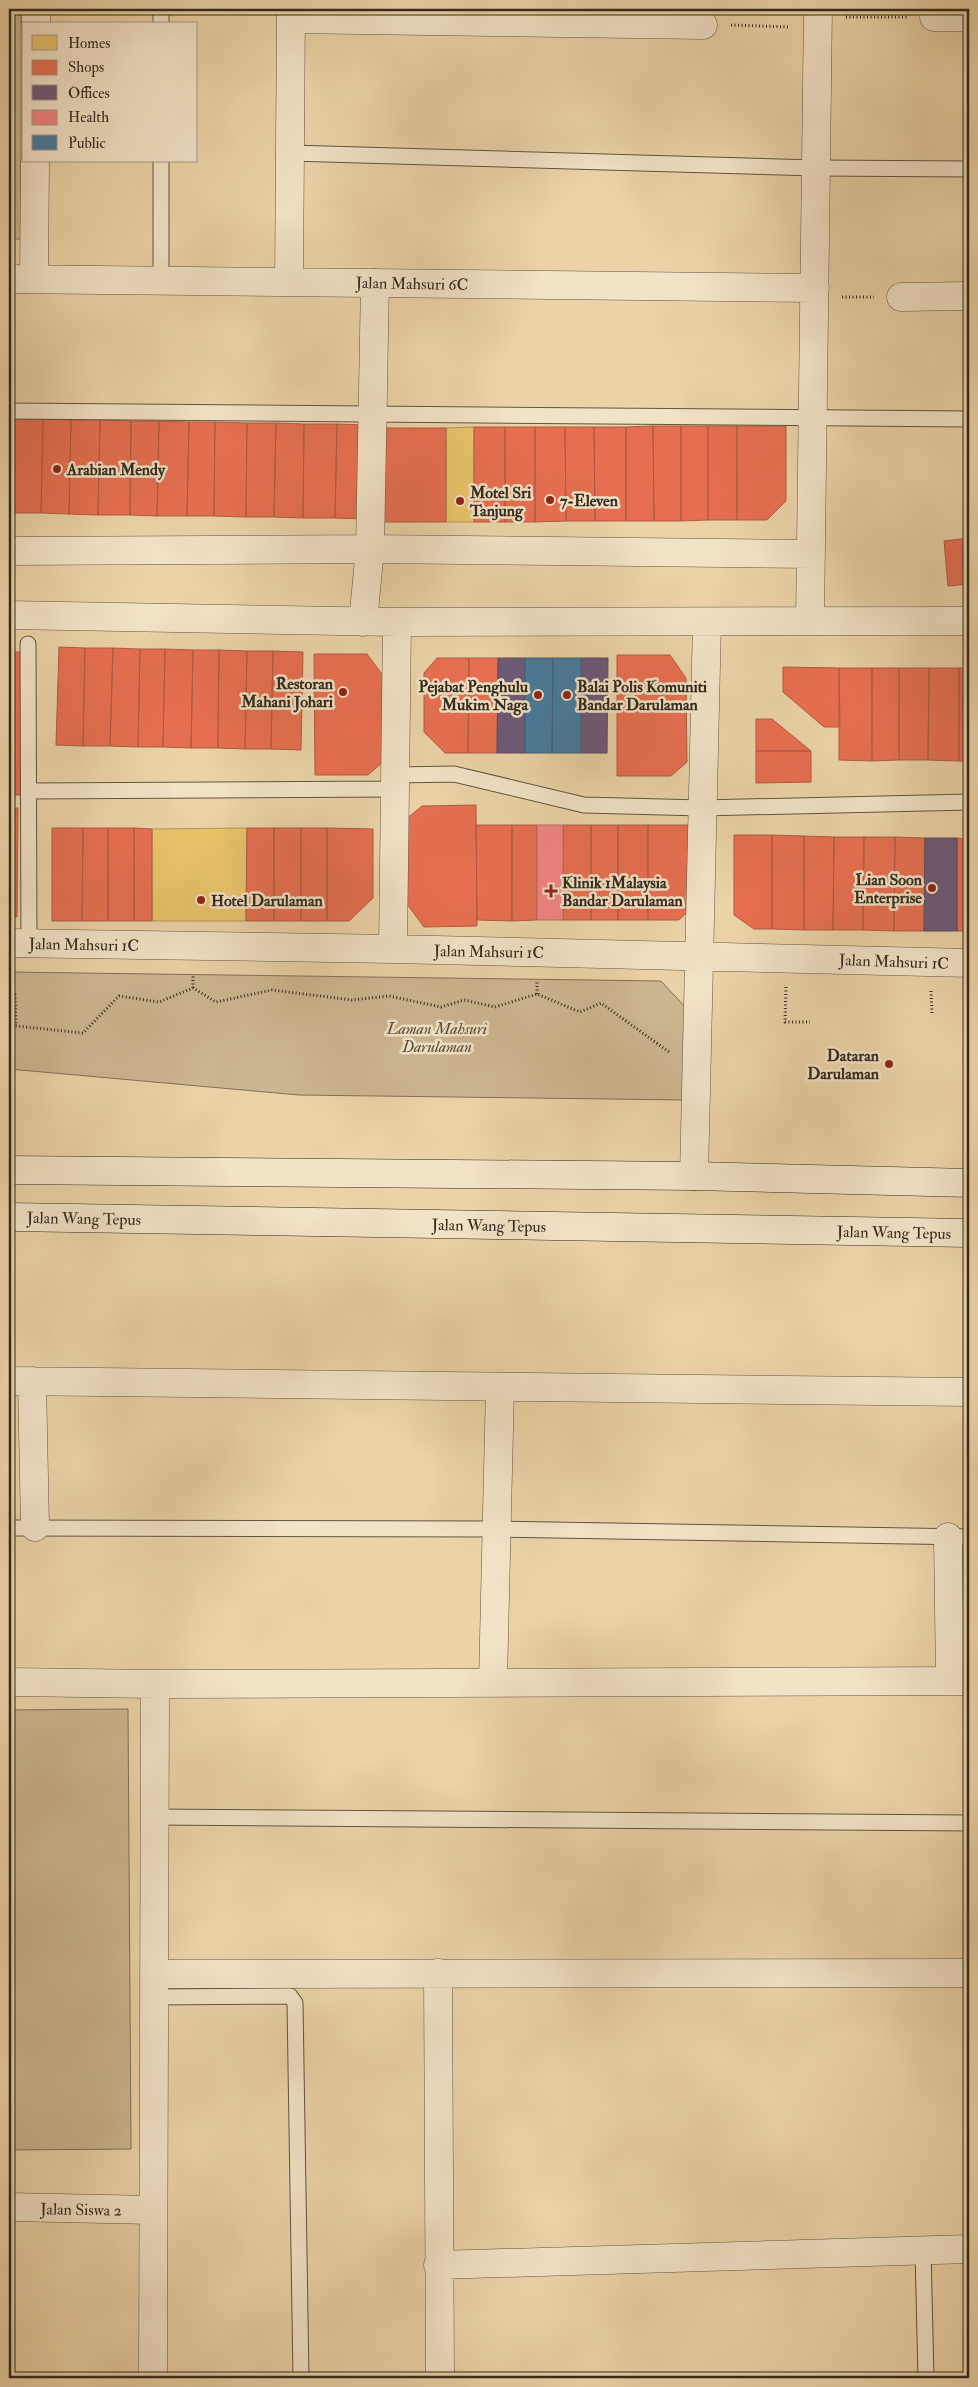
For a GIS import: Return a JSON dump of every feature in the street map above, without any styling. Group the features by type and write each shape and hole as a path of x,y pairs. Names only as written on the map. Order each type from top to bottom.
{"street":[{"path":"36,9 36,22"},
{"path":"289,282 291,14 703,25"},
{"path":"934,17 969,17"},
{"path":"810,621 818,18"},
{"path":"21,279 35,162"},
{"name":"Jalan Mahsuri 6C","path":"21,279 375,283 815,292"},
{"path":"363,622 370,549 375,283"},
{"path":"901,297 969,296"},
{"path":"9,551 370,549 811,554"},
{"path":"9,615 363,622 969,621"},
{"path":"393,949 397,622"},
{"path":"694,1176 707,622"},
{"name":"Jalan Mahsuri 1C","path":"19,943 393,949 969,963"},
{"path":"9,1170 694,1176 969,1183"},
{"name":"Jalan Wang Tepus","path":"9,1217 969,1233"},
{"path":"22,1527 20,1381 969,1392"},
{"path":"493,1682 500,1388"},
{"path":"9,1682 155,1684 960,1681 959,1537"},
{"path":"153,2378 155,1986 153,1817 155,1684"},
{"path":"155,1986 438,1973 969,1973"},
{"path":"438,1973 440,2378"},
{"name":"Jalan Siswa 2","path":"9,2208 153,2210"},
{"path":"438,2265 969,2248"}],"lane":[{"path":"161,9 161,22"},
{"path":"290,153 816,168 969,169"},
{"path":"160,280 161,162"},
{"path":"9,411 969,419"},
{"path":"19,943 29,791 28,644"},
{"path":"29,791 395,782 454,774 584,805 702,808 969,802"},
{"path":"22,1527 496,1529 959,1537"},
{"path":"153,1817 969,1823"},
{"path":"155,1986 290,1996 295,2003 300,2378"},
{"path":"923,2250 926,2378"}],"path":[{"path":"703,25 818,18 934,17"},
{"path":"815,292 901,297"},
{"path":"787,958 785,1022 810,1022"},
{"path":"9,1028 16,1026 83,1033 119,996 159,1002 193,988 216,1002 272,990 352,1000 389,996 441,1007 464,1000 495,1008 537,994 580,1012 601,1003 667,1052 697,1052"},
{"path":"9,990 15,995 16,1026"}],"green space":[{"path":"9,9 21,9 21,239 9,239"},
{"name":"Laman Mahsuri Darulaman","path":"9,972 661,981 687,1009 686,1100 299,1095 9,1069"},
{"path":"128,1709 131,2149 9,2150 9,1710"}],"building: Homes":[{"path":"474,427 474,522 446,522 446,428"},
{"path":"247,828 246,921 152,921 152,829"}],"building: Shops":[{"path":"9,419 10,419 9,513"},
{"path":"10,419 43,419 41,513 9,513"},
{"path":"43,419 71,420 69,514 41,513"},
{"path":"71,420 100,420 98,515 69,514"},
{"path":"100,420 131,421 130,515 98,515"},
{"path":"131,421 159,421 157,516 130,515"},
{"path":"159,421 189,422 187,516 157,516"},
{"path":"189,422 215,422 214,516 187,516"},
{"path":"215,422 247,423 246,517 214,516"},
{"path":"247,423 276,423 274,517 246,517"},
{"path":"276,423 304,424 303,518 274,517"},
{"path":"304,424 337,424 335,518 303,518"},
{"path":"337,424 366,425 364,519 335,518"},
{"path":"653,426 654,521 626,521 626,427"},
{"path":"653,426 681,426 681,521 654,521"},
{"path":"681,426 708,426 708,520 681,521"},
{"path":"708,426 737,426 737,520 708,520"},
{"path":"737,426 786,426 786,501 767,520 737,520"},
{"path":"474,427 505,427 505,522 474,522"},
{"path":"505,427 535,427 535,522 505,522"},
{"path":"535,427 565,427 566,521 535,522"},
{"path":"565,427 594,427 595,521 566,521"},
{"path":"594,427 626,427 626,521 595,521"},
{"path":"384,428 446,428 446,522 384,522"},
{"path":"969,538 969,584 948,586 944,541"},
{"path":"59,647 85,648 83,746 56,745"},
{"path":"85,648 113,648 110,746 83,746"},
{"path":"113,648 140,649 138,747 110,746"},
{"path":"140,649 165,649 163,747 138,747"},
{"path":"165,649 193,650 191,748 163,747"},
{"path":"193,650 219,650 218,748 191,748"},
{"path":"219,650 247,651 245,749 218,748"},
{"path":"247,651 273,651 271,749 245,749"},
{"path":"273,651 303,652 301,750 271,749"},
{"path":"9,652 21,652 21,795 9,795"},
{"path":"314,654 367,654 384,677 384,761 368,775 315,775"},
{"path":"617,655 670,655 686,678 687,762 671,776 617,776"},
{"path":"437,658 469,658 468,753 445,753 424,732 424,673"},
{"path":"469,658 498,658 497,753 468,753"},
{"path":"783,667 839,668 840,727 824,727 783,692"},
{"path":"839,668 872,668 872,761 839,760"},
{"path":"872,668 899,668 899,760 872,761"},
{"path":"899,668 929,668 928,760 899,760"},
{"path":"929,668 959,668 959,761 928,760"},
{"path":"959,668 969,668 969,762 959,761"},
{"path":"756,719 772,719 811,751 756,751"},
{"path":"756,751 811,751 811,782 756,783"},
{"path":"476,805 477,926 424,927 407,904 406,819 422,806"},
{"path":"9,808 18,808 17,917 9,917"},
{"path":"476,825 512,825 512,921 477,920"},
{"path":"512,825 537,825 537,920 512,921"},
{"path":"563,825 591,825 591,920 563,920"},
{"path":"591,825 618,825 618,920 591,920"},
{"path":"618,825 648,825 648,920 618,920"},
{"path":"648,825 698,825 698,902 679,920 648,920"},
{"path":"52,828 83,828 82,921 52,921"},
{"path":"83,828 108,828 108,921 82,921"},
{"path":"108,828 134,828 134,921 108,921"},
{"path":"134,828 152,829 152,921 134,921"},
{"path":"247,828 274,828 274,921 246,921"},
{"path":"274,828 301,828 301,921 274,921"},
{"path":"301,828 327,828 327,921 301,921"},
{"path":"327,828 373,829 373,898 349,921 327,921"},
{"path":"734,835 772,835 772,929 754,929 734,915"},
{"path":"772,835 804,836 804,930 772,929"},
{"path":"804,836 834,837 833,930 804,930"},
{"path":"834,837 864,837 863,930 833,930"},
{"path":"864,837 895,837 894,931 863,930"},
{"path":"895,837 925,838 924,931 894,931"},
{"path":"957,838 969,839 969,931 957,931"}],"building: Offices":[{"path":"498,658 525,658 525,753 497,753"},
{"path":"581,658 608,658 607,753 581,753"},
{"path":"925,838 957,838 957,931 924,931"}],"building: Health":[{"path":"537,825 563,825 563,920 537,920"}],"building: Public":[{"path":"525,658 553,658 552,753 525,753"},
{"path":"553,658 581,658 581,753 552,753"}],"place":[{"name":"Arabian Mendy","path":"57,469"},
{"name":"7-Eleven","path":"550,500"},
{"name":"Motel Sri Tanjung","path":"460,501"},
{"name":"Restoran Mahani Johari","path":"343,692"},
{"name":"Pejabat Penghulu Mukim Naga","path":"538,695"},
{"name":"Balai Polis Komuniti Bandar Darulaman","path":"567,695"},
{"name":"Lian Soon Enterprise","path":"932,888"},
{"name":"Klinik 1Malaysia Bandar Darulaman","path":"551,891"},
{"name":"Hotel Darulaman","path":"201,900"},
{"name":"Dataran Darulaman","path":"889,1064"}]}
